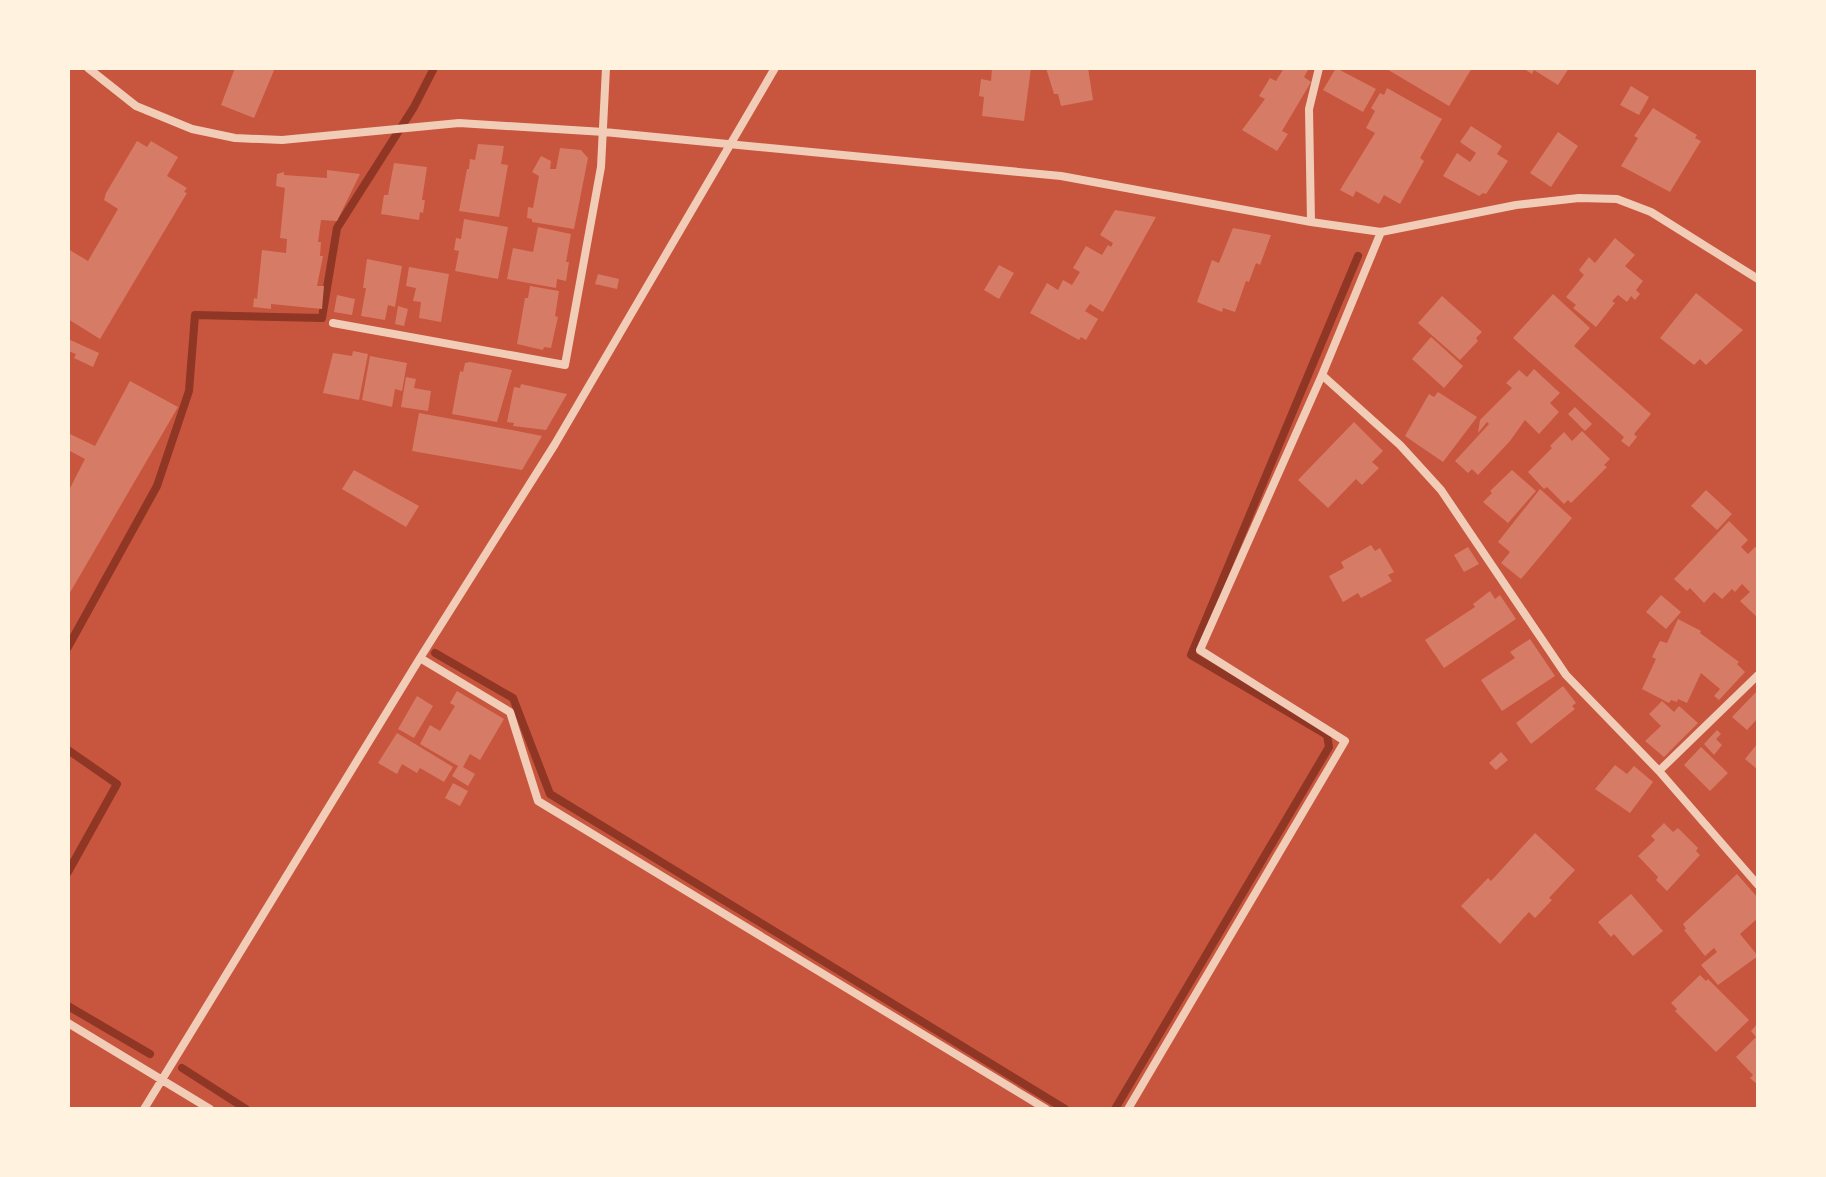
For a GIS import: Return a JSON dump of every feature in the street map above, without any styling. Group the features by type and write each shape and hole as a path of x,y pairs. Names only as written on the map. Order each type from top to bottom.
{"street":[{"path":"88,68 136,106 192,129 235,138 282,140 459,123 604,132 1061,176 1381,232 1516,205 1579,198 1617,199 1651,212 1758,279"},
{"path":"333,323 565,365 601,167 606,68"},
{"path":"144,1109 555,444 775,68"},
{"path":"1311,222 1309,109 1319,68"},
{"path":"1128,1109 1345,741 1200,650 1322,375 1381,232"},
{"path":"1322,375 1400,445 1441,490 1566,675 1659,771 1758,885"},
{"path":"420,658 510,712 538,801 1046,1109"},
{"path":"1659,771 1758,675"},
{"path":"68,1023 210,1109"}],"building":[{"path":"235,68 275,68 254,118 221,105"},
{"path":"992,68 1031,68 1024,121 982,116 984,97 979,96 981,79 991,81"},
{"path":"1046,68 1088,68 1093,100 1061,106"},
{"path":"1284,68 1309,68 1304,77 1311,82 1282,131 1288,134 1277,151 1242,130 1265,99 1259,96 1270,78 1276,81"},
{"path":"1336,68 1376,89 1363,112 1323,90"},
{"path":"1385,68 1472,68 1449,106"},
{"path":"1523,68 1569,68 1558,85 1534,70 1532,74"},
{"path":"1631,86 1649,97 1639,115 1620,105"},
{"path":"1387,88 1442,119 1420,158 1424,161 1400,204 1384,195 1379,204 1356,191 1353,197 1340,190 1375,133 1366,128 1375,111 1371,108"},
{"path":"1653,108 1697,135 1695,138 1701,141 1670,192 1621,166 1638,138 1634,136"},
{"path":"1471,126 1502,146 1497,154 1508,161 1486,194 1479,196 1443,176 1457,153 1470,162 1476,153 1460,142"},
{"path":"1558,132 1578,146 1551,187 1530,173"},
{"path":"137,141 147,147 151,141 178,157 167,176 187,188 184,192 187,193 100,339 68,319 68,249 88,261 118,209 104,200 106,193"},
{"path":"478,144 504,146 501,164 508,165 499,217 459,211 467,169 470,159 475,160"},
{"path":"560,148 581,150 588,158 574,229 532,222 527,218 528,207 533,208 539,176 532,172 541,156 551,161 550,169 556,169"},
{"path":"394,163 427,167 422,200 425,200 419,220 381,214"},
{"path":"327,170 360,174 337,221 321,220 318,242 321,242 320,256 323,256 317,286 324,286 322,309 271,304 271,309 253,307 254,298 257,299 262,250 286,253 287,239 280,238 285,188 276,186 277,174 284,172 284,175 327,178"},
{"path":"1115,210 1156,217 1103,312 1090,304 1085,311 1098,319 1086,340 1081,337 1079,340 1030,313 1047,283 1058,290 1063,280 1072,285 1080,272 1073,268 1086,246 1102,255 1108,245 1111,247 1113,243 1100,235"},
{"path":"464,219 508,227 498,279 455,271 459,251 454,250 456,238 461,239"},
{"path":"538,227 571,234 566,281 557,279 556,288 507,279 513,248 533,252"},
{"path":"1233,228 1271,235 1260,265 1256,263 1249,282 1246,281 1235,312 1223,308 1222,312 1197,302 1212,260 1219,263"},
{"path":"1615,238 1635,255 1625,266 1643,281 1636,290 1640,294 1635,300 1631,296 1627,302 1618,295 1596,327 1573,308 1576,305 1566,297 1584,275 1579,270 1589,257 1595,263"},
{"path":"367,259 402,266 395,307 388,305 385,320 361,316"},
{"path":"999,265 1014,273 999,299 984,290"},
{"path":"409,267 449,274 441,322 419,318 421,302 413,301 416,288 406,286"},
{"path":"598,274 619,279 617,289 595,284"},
{"path":"530,286 559,291 555,316 558,317 551,348 544,347 543,350 517,344"},
{"path":"1696,293 1743,330 1706,365 1700,359 1694,365 1660,338"},
{"path":"1553,294 1590,328 1574,346 1651,414 1634,434 1637,437 1629,447 1621,441 1624,437 1513,338"},
{"path":"337,295 355,299 352,315 334,312"},
{"path":"1442,296 1482,332 1476,338 1478,341 1460,360 1418,323"},
{"path":"398,306 408,309 404,326 395,324"},
{"path":"1431,337 1463,366 1444,388 1412,359"},
{"path":"68,339 99,353 93,367 74,358 76,354 68,351"},
{"path":"353,351 368,354 359,400 323,393 333,353 352,356"},
{"path":"370,356 407,363 402,391 395,389 392,407 362,400"},
{"path":"465,363 512,370 497,422 452,414 460,371 463,372"},
{"path":"1534,369 1560,393 1550,403 1559,412 1539,434 1525,420 1478,475 1472,469 1468,473 1455,461 1489,424 1487,422 1478,433 1480,420 1512,388 1506,383 1519,370 1527,377"},
{"path":"406,377 416,379 414,388 431,391 428,411 401,407"},
{"path":"130,381 178,407 68,596 68,492 85,459 68,450 68,433 95,446"},
{"path":"521,384 567,394 546,430 513,426 514,423 507,422 514,387 520,388"},
{"path":"1438,392 1477,417 1443,462 1405,436 1429,394 1434,397"},
{"path":"1575,407 1592,424 1585,431 1568,414"},
{"path":"419,413 542,436 522,470 412,451"},
{"path":"1354,422 1383,451 1372,462 1379,468 1362,485 1356,479 1328,508 1298,480"},
{"path":"1582,431 1610,459 1604,465 1607,467 1571,503 1568,500 1564,504 1528,472 1564,432 1572,441"},
{"path":"354,470 419,506 406,527 342,489"},
{"path":"1512,470 1536,491 1508,523 1483,502"},
{"path":"1540,489 1572,518 1521,579 1501,563 1510,552 1498,542"},
{"path":"1706,490 1732,514 1717,530 1691,506"},
{"path":"1729,521 1748,540 1741,547 1748,554 1755,547 1758,549 1758,618 1740,601 1750,592 1742,584 1722,599 1714,592 1704,603 1690,588 1687,591 1674,579"},
{"path":"1371,545 1375,551 1380,548 1394,572 1388,575 1392,581 1361,598 1358,593 1343,602 1329,576 1344,568 1341,562"},
{"path":"1468,547 1479,564 1464,572 1454,555"},
{"path":"1490,591 1495,599 1500,595 1516,619 1444,668 1425,640 1475,607 1473,604"},
{"path":"1661,595 1681,612 1666,629 1646,612"},
{"path":"1678,619 1701,631 1739,662 1737,664 1745,672 1719,700 1714,696 1720,689 1701,673 1687,703 1678,699 1669,703 1642,689 1656,659 1652,657 1660,641 1667,643"},
{"path":"1530,639 1555,676 1502,711 1481,680 1515,658 1510,652"},
{"path":"1563,686 1576,703 1572,706 1575,709 1531,744 1516,723"},
{"path":"1758,690 1758,718 1747,730 1732,717"},
{"path":"457,691 504,719 480,760 470,754 463,767 475,774 468,786 452,776 458,766 420,744 430,725 440,731 455,706 450,703"},
{"path":"417,696 433,706 414,738 398,729"},
{"path":"1662,701 1674,712 1679,706 1698,723 1664,757 1645,741 1661,726 1649,714"},
{"path":"1717,730 1721,734 1716,739 1722,745 1714,755 1704,744"},
{"path":"397,733 453,767 444,782 420,768 417,773 402,764 397,774 378,763"},
{"path":"1758,743 1758,770 1745,759"},
{"path":"1701,747 1728,773 1710,791 1684,765"},
{"path":"1501,752 1508,760 1496,770 1489,763"},
{"path":"1615,765 1627,774 1634,766 1653,782 1630,813 1595,789"},
{"path":"453,783 468,791 460,806 445,798"},
{"path":"1664,823 1673,832 1678,828 1698,848 1696,851 1700,855 1667,891 1638,856 1655,840 1651,836"},
{"path":"1535,833 1575,870 1535,918 1529,912 1500,944 1461,906 1488,878 1491,881"},
{"path":"1737,874 1758,898 1758,918 1740,934 1758,956 1718,985 1701,965 1717,952 1714,948 1705,956 1684,930 1683,924"},
{"path":"1631,894 1663,931 1633,956 1614,934 1611,937 1598,922"},
{"path":"1700,975 1706,981 1708,979 1749,1020 1716,1052 1675,1011 1677,1009 1671,1003"},
{"path":"1758,1023 1758,1085 1736,1057 1756,1037 1751,1031"}],"waterway":[{"path":"68,647 157,486 189,391 195,315 322,318 337,228 414,107 434,68"},
{"path":"1115,1109 1329,747 1327,735 1191,655 1358,256"},
{"path":"435,653 513,698 550,794 1065,1109"},
{"path":"68,750 117,784 68,872"},
{"path":"68,1006 150,1054"},
{"path":"182,1068 246,1109"}]}
